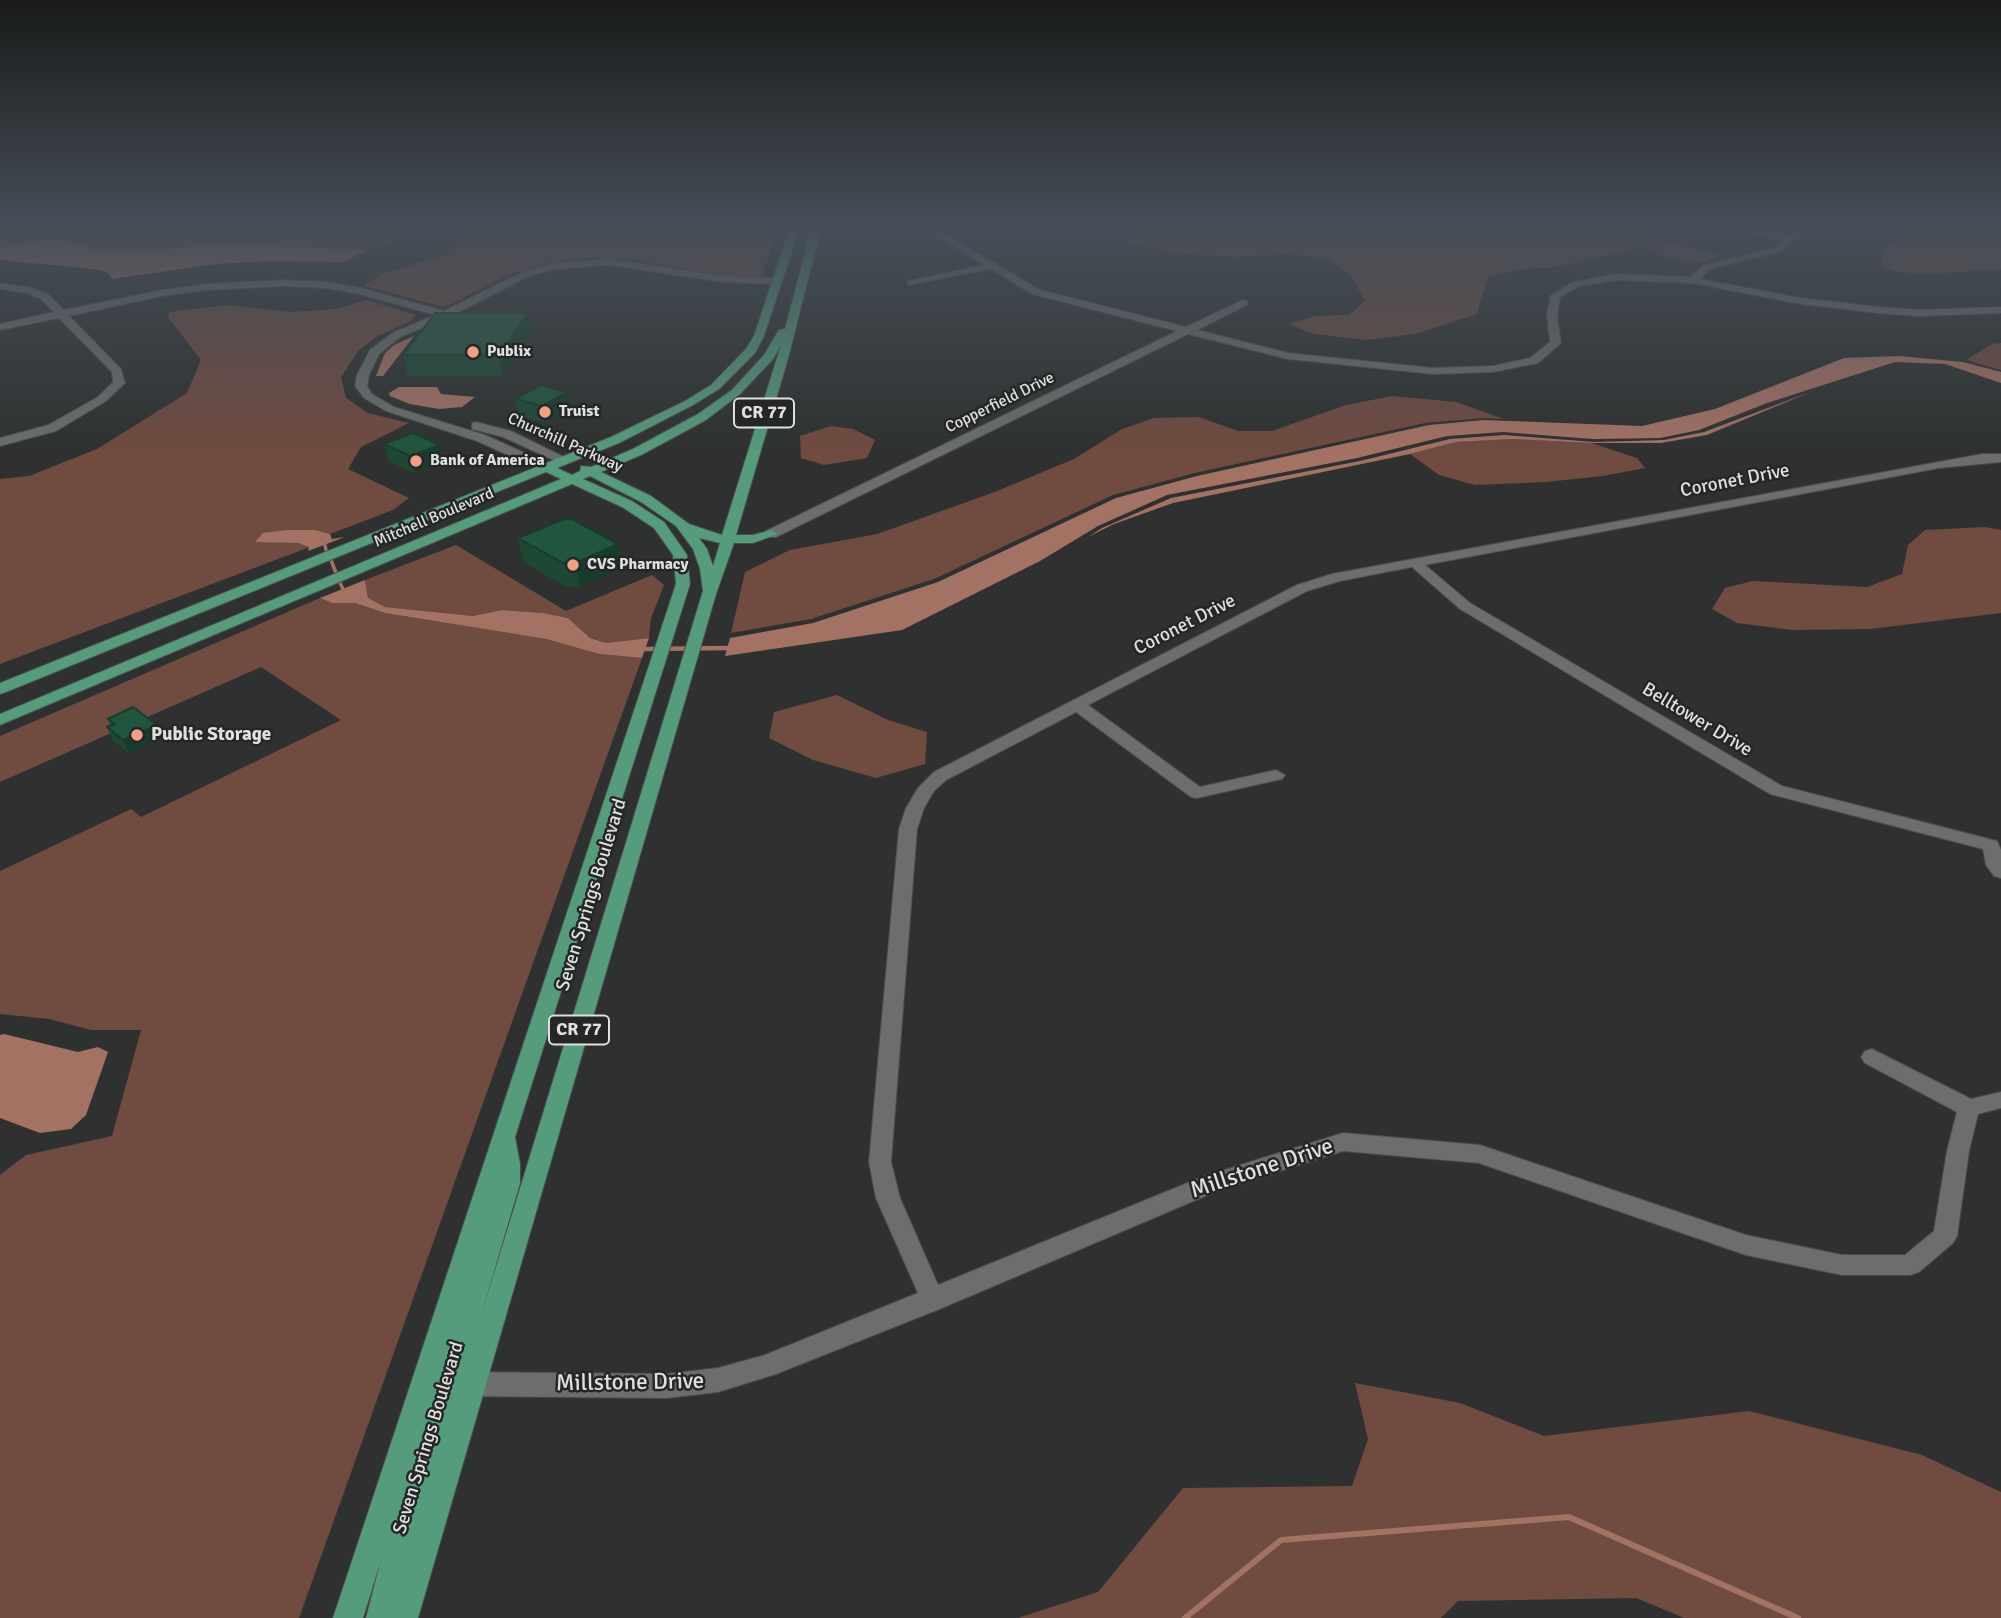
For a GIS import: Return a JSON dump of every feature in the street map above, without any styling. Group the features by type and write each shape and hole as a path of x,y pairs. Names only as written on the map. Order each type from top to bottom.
{"main road":[{"name":"CR 77","path":"564,460 657,421 715,387 751,351 759,336 769,303"},
{"name":"Mitchell Boulevard","path":"0,720 592,472 686,426 726,400 754,376 783,332 793,303"},
{"name":"Seven Springs Boulevard","path":"348,1618 448,1384 721,563 797,303"},
{"name":"Mitchell Boulevard","path":"0,689 564,460"},
{"name":"Churchill Parkway","path":"564,460 653,503 684,527 701,551 707,569 709,594"},
{"name":"Churchill Parkway","path":"545,467 572,480"},
{"name":"Seven Springs Boulevard","path":"403,1618 448,1384 504,1136 681,595 683,573 680,555 671,539 643,513 572,480"},
{"path":"684,527 702,535 728,539 753,539 771,534"},
{"path":"721,563 771,534"},
{"path":"0,689 26,709"},
{"path":"382,1618 400,1540 448,1384"}],"street":[{"path":"0,442 52,428 102,399 119,383 117,371 50,303"},
{"path":"0,327 119,303"},
{"path":"401,303 445,315"},
{"name":"Churchill Parkway","path":"470,303 383,343 367,363 362,386 368,396 390,409 481,438 545,467"},
{"path":"1077,303 1288,356 1433,371 1493,369 1534,361 1556,343 1552,316 1554,303"},
{"name":"Copperfield Drive","path":"771,534 1243,303"},
{"path":"1812,303 1836,307 1919,313 2001,310"},
{"name":"Churchill Parkway","path":"390,409 507,433 564,460"},
{"name":"Coronet Drive","path":"933,1300 888,1198 880,1162 908,829 915,808 927,788 940,776 1302,589 1337,578 1939,464 2001,458"},
{"name":"Belltower Drive","path":"1414,562 1465,606 1776,790 1996,843"},
{"path":"1076,704 1197,793 1276,775"},
{"path":"1996,843 1995,865 2001,872"},
{"path":"1872,1056 1969,1108 2001,1100"},
{"name":"Millstone Drive","path":"448,1384 667,1387 718,1380 767,1366 933,1300 1210,1184 1343,1142 1480,1154 1746,1245 1842,1265 1910,1265 1945,1236 1958,1151 1969,1108"}],"shaded area":[{"path":"358,303 375,303 416,315 411,321 376,337 358,351 341,377 346,398 368,413 409,423 361,447 348,469 409,498 393,510 330,534 314,530 287,530 269,542 298,543 310,547 0,664 0,479 29,476 97,449 187,393 201,360 168,317 169,312 228,305 290,312 336,309"},
{"path":"427,303 455,303 450,305"},
{"path":"1363,303 1480,303 1477,314 1415,334 1367,340 1314,334 1289,324 1315,316 1349,315"},
{"path":"414,336 383,376 376,376 385,353 394,345"},
{"path":"2001,343 2001,370 1966,360 1992,344"},
{"path":"1899,356 1963,362 2001,372 2001,383 1945,364 1895,362 1767,403 1699,430 1660,438 1593,439 1503,432 1447,436 1357,458 1167,495 1098,526 1040,561 902,630 725,656 730,638 813,623 938,582 1116,498 1197,476 1429,425 1484,420 1642,426 1715,409 1844,358"},
{"path":"399,387 437,387 441,394 475,397 462,407 439,409 410,404 390,396 389,393"},
{"path":"1813,391 1707,435 1661,443 1591,443 1513,439 1456,442 1173,503 1114,524 1088,537 1102,528 1171,498 1360,461 1450,439 1504,435 1594,442 1664,440 1704,432"},
{"path":"1392,396 1456,402 1504,419 1425,423 1195,473 1113,495 934,579 811,619 731,633 745,572 790,550 877,534 992,493 1074,459 1122,429 1154,418 1199,417 1238,431 1272,431 1346,405"},
{"path":"831,426 853,429 875,440 867,458 824,465 801,458 800,436"},
{"path":"1513,439 1591,443 1637,458 1645,468 1546,482 1475,485 1439,475 1410,454 1456,442"},
{"path":"1985,527 2001,530 2001,613 1870,629 1792,630 1737,623 1712,609 1725,588 1753,581 1867,587 1902,574 1908,545 1925,530"},
{"path":"315,530 330,534 332,539 345,537 308,551 309,547 298,543 255,542 263,533"},
{"path":"456,545 566,611 652,575 664,585 651,618 649,638 606,643 590,638 568,618 543,613 502,610 473,616 385,607 368,598 365,580"},
{"path":"365,580 368,598 385,607 473,616 502,610 543,613 568,618 590,638 606,643 649,638 642,658 599,654 546,639 385,613 355,603 332,603 320,598"},
{"path":"320,598 332,603 355,603 385,613 546,639 599,654 642,658 299,1618 0,1618 0,1175 26,1155 112,1136 141,1030 91,1030 49,1019 0,1014 0,871 131,809 141,817 341,720 261,667 0,782 0,736"},
{"path":"837,695 888,720 927,732 925,764 876,778 813,760 769,738 774,712"},
{"path":"0,1035 78,1052 98,1047 108,1052 86,1115 71,1129 40,1133 0,1118"},
{"path":"1355,1383 1460,1403 1544,1436 1749,1411 1922,1455 2001,1492 2001,1618 1684,1618 1636,1598 1458,1601 1441,1618 1018,1618 1098,1592 1183,1488 1352,1486 1368,1439"}],"building":[{"path":"435,313 528,313 499,355 403,355"},
{"path":"541,385 568,392 542,406 515,399"},
{"path":"413,433 440,445 410,456 384,444"},
{"path":"564,519 572,519 618,544 575,563 563,563 518,538"},
{"path":"133,707 157,725 123,740 107,727 115,724 108,719"}],"waterway":[{"path":"325,545 326,550"},
{"path":"331,560 336,573"},
{"path":"340,583 343,589"},
{"path":"645,649 727,648"},
{"path":"1185,1618 1281,1540 1569,1517 1798,1618"}],"place":[{"name":"Publix","path":"473,352"},
{"name":"Truist","path":"545,412"},
{"name":"Bank of America","path":"416,461"},
{"name":"CVS Pharmacy","path":"573,565"},
{"name":"Public Storage","path":"137,735"}]}
